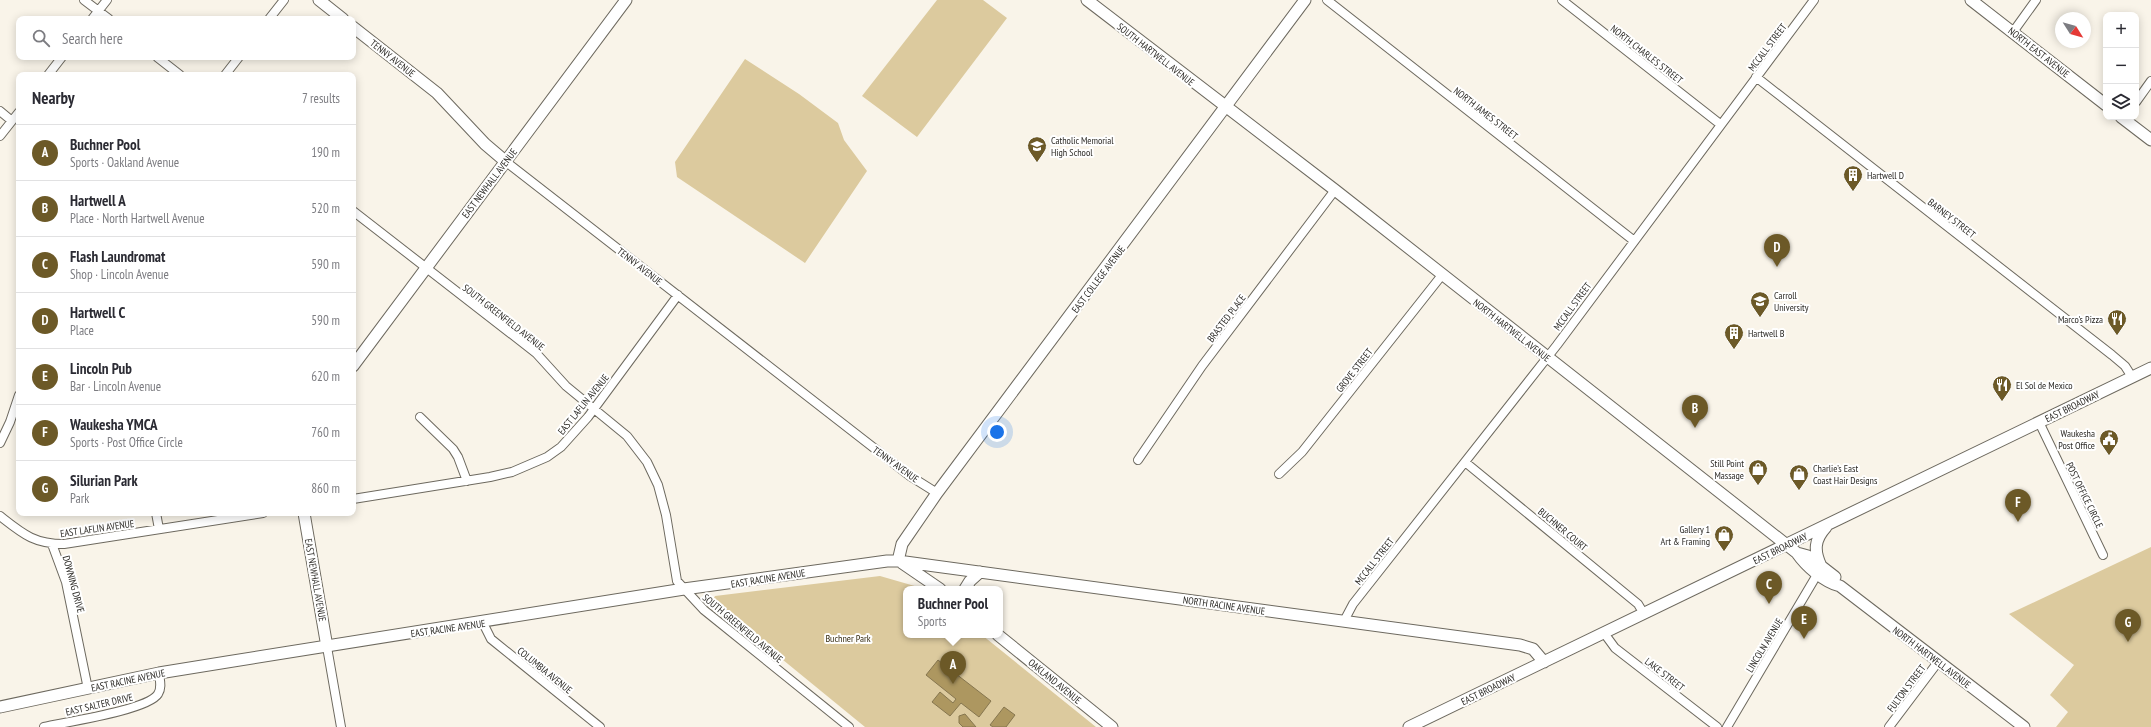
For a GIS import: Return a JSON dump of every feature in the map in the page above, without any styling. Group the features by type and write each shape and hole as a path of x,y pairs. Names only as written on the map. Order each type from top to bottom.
{"street":[{"path":"84,0 105,16"},
{"path":"94,16 107,0"},
{"path":"271,16 284,0"},
{"path":"319,0 339,16"},
{"name":"EAST NEWHALL AVENUE","path":"356,362 626,0"},
{"name":"SOUTH HARTWELL AVENUE","path":"1087,0 1226,107"},
{"name":"EAST COLLEGE AVENUE","path":"898,561 902,544 938,493 1305,0"},
{"name":"NORTH JAMES STREET","path":"1327,0 1633,240"},
{"name":"NORTH CHARLES STREET","path":"1562,0 1720,124"},
{"name":"MCCALL STREET","path":"1344,621 1353,604 1547,357 1633,240 1814,0"},
{"name":"NORTH EAST AVENUE","path":"1971,0 2103,103"},
{"path":"2012,32 2036,0"},
{"name":"TENNY AVENUE","path":"356,29 437,93 485,144 505,161 910,476 938,493"},
{"path":"50,72 60,60"},
{"path":"161,60 176,72"},
{"path":"227,72 237,60"},
{"name":"BARNEY STREET","path":"1756,77 2112,355 2125,366 2132,377"},
{"path":"2139,98 2151,81"},
{"name":"NORTH HARTWELL AVENUE","path":"1226,107 1335,190 1786,545 1797,553 1808,556 1820,570 1837,578 1840,586 2024,727"},
{"path":"0,112 12,121"},
{"path":"0,136 16,116"},
{"path":"2126,120 2151,140"},
{"name":"BRASTED PLACE","path":"1138,460 1202,366 1335,190"},
{"name":"SOUTH GREENFIELD AVENUE","path":"356,213 536,353 566,386 626,436 647,462 663,502 677,581 704,610 850,727"},
{"name":"GROVE STREET","path":"1279,474 1302,452 1442,275"},
{"name":"EAST LAFLIN AVENUE","path":"356,499 467,481 512,472 547,457 576,432 678,295"},
{"name":"EAST BROADWAY","path":"1409,727 2151,368"},
{"path":"0,443 10,422 16,403"},
{"path":"420,417 453,449 458,457 467,481"},
{"name":"POST OFFICE CIRCLE","path":"2039,422 2103,555"},
{"name":"BUCHNER COURT","path":"1465,462 1638,604 1644,614"},
{"path":"0,516 32,540 52,544"},
{"path":"157,516 159,529"},
{"name":"EAST LAFLIN AVENUE","path":"52,544 79,543 244,516"},
{"name":"EAST NEWHALL AVENUE","path":"305,516 327,647"},
{"path":"1820,570 1816,542 1829,524"},
{"name":"DOWNING DRIVE","path":"52,544 66,582 88,689"},
{"name":"EAST RACINE AVENUE","path":"0,707 159,673 483,623 684,589 882,561 898,561"},
{"path":"898,561 936,586"},
{"name":"NORTH RACINE AVENUE","path":"898,561 1520,645 1533,649 1544,662"},
{"name":"LINCOLN AVENUE","path":"1727,727 1820,570"},
{"path":"967,586 980,572"},
{"name":"COLUMBIA AVENUE","path":"483,623 491,639 600,727"},
{"name":"LAKE STREET","path":"1604,633 1615,648 1717,727"},
{"name":"OAKLAND AVENUE","path":"1002,638 1112,727"},
{"path":"327,647 341,727"},
{"name":"FULTON STREET","path":"1889,727 1938,662"},
{"name":"EAST SALTER DRIVE","path":"44,727 134,708 149,702 158,695 160,690 159,673"}],"green space":[{"path":"937,0 983,0 1007,18 917,137 862,96"},
{"path":"745,59 799,94 838,123 844,140 867,171 805,263 677,177 675,162"},
{"path":"2151,547 2151,727 2056,727 2068,712 2050,695 2074,665 2009,614"},
{"name":"Buchner Park","path":"880,576 915,586 903,586 903,638 986,638 1096,727 865,727 712,602 715,596"}],"shaded area":[{"path":"938,660 991,701 979,717 961,703 950,716 932,702 940,692 953,703 956,699 926,675"},
{"path":"1004,707 1015,715 1006,727 993,727 990,725"},
{"path":"965,714 976,727 963,727 959,723 959,716"}],"place":[{"name":"Catholic Memorial High School","path":"1037,163"},
{"name":"Hartwell D","path":"1853,192"},
{"name":"Hartwell C","path":"1777,267"},
{"name":"Carroll University","path":"1760,318"},
{"name":"Marco's Pizza","path":"2117,336"},
{"name":"Hartwell B","path":"1734,350"},
{"name":"El Sol de Mexico","path":"2002,402"},
{"name":"Hartwell A","path":"1695,428"},
{"name":"Waukesha Post Office","path":"2109,456"},
{"name":"Still Point Massage","path":"1758,486"},
{"name":"Charlie’s East Coast Hair Designs","path":"1799,491"},
{"name":"Waukesha YMCA","path":"2018,522"},
{"name":"Gallery 1 Art & Framing","path":"1724,552"},
{"name":"Flash Laundromat","path":"1769,604"},
{"name":"Lincoln Pub","path":"1804,639"},
{"name":"Silurian Park","path":"2128,642"},
{"name":"Buchner Pool","path":"953,684"}]}
